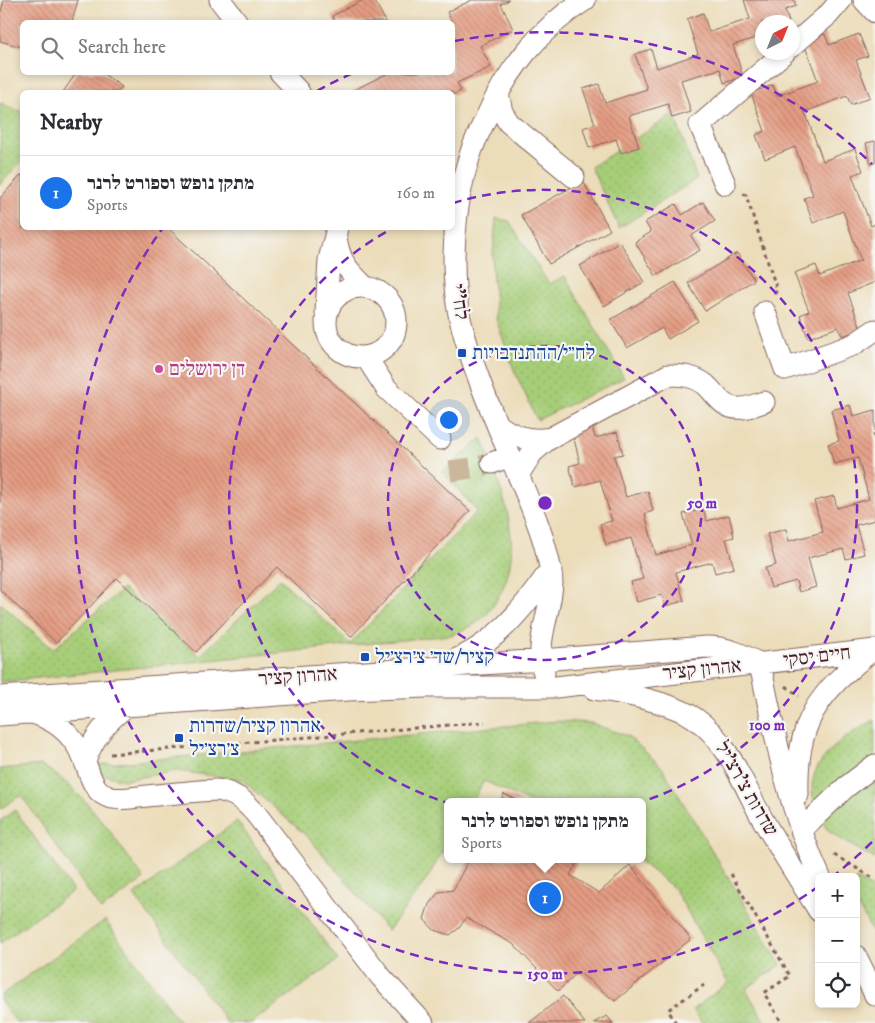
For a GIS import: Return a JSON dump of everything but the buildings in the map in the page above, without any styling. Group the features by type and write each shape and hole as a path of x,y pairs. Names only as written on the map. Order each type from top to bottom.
{"street":[{"path":"220,0 235,20"},
{"name":"לח\"י","path":"455,220 459,203 460,161 476,139 498,93 519,61 549,26 568,10 585,0"},
{"path":"800,39 829,14 841,0"},
{"path":"864,0 875,12"},
{"path":"725,184 700,125 776,60"},
{"path":"283,75 297,90"},
{"path":"498,93 502,112 514,129 574,177"},
{"path":"476,139 494,128 514,129"},
{"path":"336,230 338,252 346,269 365,287"},
{"path":"326,316 329,306 344,291 354,287 365,287 376,290 385,296 396,316 396,327 389,342 377,354 366,357 355,358 344,354 329,338 326,327 326,316 327,274 336,230"},
{"name":"לח\"י","path":"452,232 455,286 460,318 476,370 498,425 507,464 541,532 551,569 552,584 542,634 542,660 545,674 556,687"},
{"path":"765,312 785,369 853,345 875,330"},
{"path":"366,357 386,388 440,438"},
{"path":"507,464 532,453 550,438 668,375 694,378 705,384 724,404 732,408 741,408 764,402"},
{"path":"498,425 519,437 531,440 550,438"},
{"path":"423,668 451,662 465,656 488,641 515,616 551,569"},
{"name":"אהרון קציר","path":"0,697 719,647 743,654 760,664"},
{"path":"801,830 798,803 799,768 804,736 810,717 827,690 873,650"},
{"name":"חיים יסקי","path":"760,664 873,650"},
{"name":"אהרון קציר","path":"0,715 348,690 426,687 556,687 760,664"},
{"name":"שדרות צ'רצ'יל","path":"760,664 778,745 801,830 818,873"},
{"name":"שדרות צ'רצ'יל","path":"556,687 599,690 664,704 691,715 706,727 724,748 764,820 815,904"},
{"path":"86,761 91,746 99,733 116,714 128,705"},
{"path":"31,713 52,721 62,729 76,744 86,761 92,782 98,789 110,797 130,798 216,790 226,791 244,802 381,977 423,1023"},
{"path":"801,830 846,787 875,765"},
{"path":"859,963 875,995"},
{"path":"860,979 875,1003"}],"path":[{"path":"725,184 746,195 777,290 765,312"},
{"path":"107,754 486,722"},
{"path":"730,874 790,976 764,993 782,1023"},
{"path":"676,1023 668,1010 704,985"}],"green space":[{"path":"0,103 20,111 20,162 0,185"},
{"path":"674,114 697,179 619,228 591,167"},
{"path":"496,218 509,221 549,284 565,276 624,378 537,420 514,370 496,319 492,265"},
{"path":"482,438 503,495 508,515 511,555 508,575 495,603 485,616 469,627 451,635 0,682 0,603 53,649 123,589 200,656 280,579 350,644 477,511 443,472"},
{"path":"875,720 875,859 826,828 813,798 812,783 816,771 832,749 842,740"},
{"path":"557,721 591,723 628,736 661,766 781,965 746,989 765,1022 702,1023 693,1009 728,983 674,888 642,863 646,863 646,798 520,798 484,781 474,798 444,798 444,849 427,879 388,931 310,839 242,780 177,771 124,780 101,774 95,765"},
{"path":"41,765 72,788 98,816 144,879 101,910 21,795 0,809 0,769"},
{"path":"15,810 73,891 0,943 0,821"},
{"path":"237,821 338,960 251,1023 227,1023 134,895"},
{"path":"860,881 875,889 875,937 860,909"},
{"path":"105,920 180,1023 17,1023 0,1000 0,996"}],"tunnel":[{"path":"450,471 492,463"}],"place":[{"name":"לח״י/ההתנדבויות","path":"462,353"},
{"name":"דן ירושלים","path":"159,369"},
{"name":"קציר/שד׳ צ׳רצ׳יל","path":"365,657"},
{"name":"אהרון קציר/שדרות צ׳רצ׳יל","path":"179,738"},
{"name":"מתקן נופש וספורט לרנר","path":"545,898"}]}
